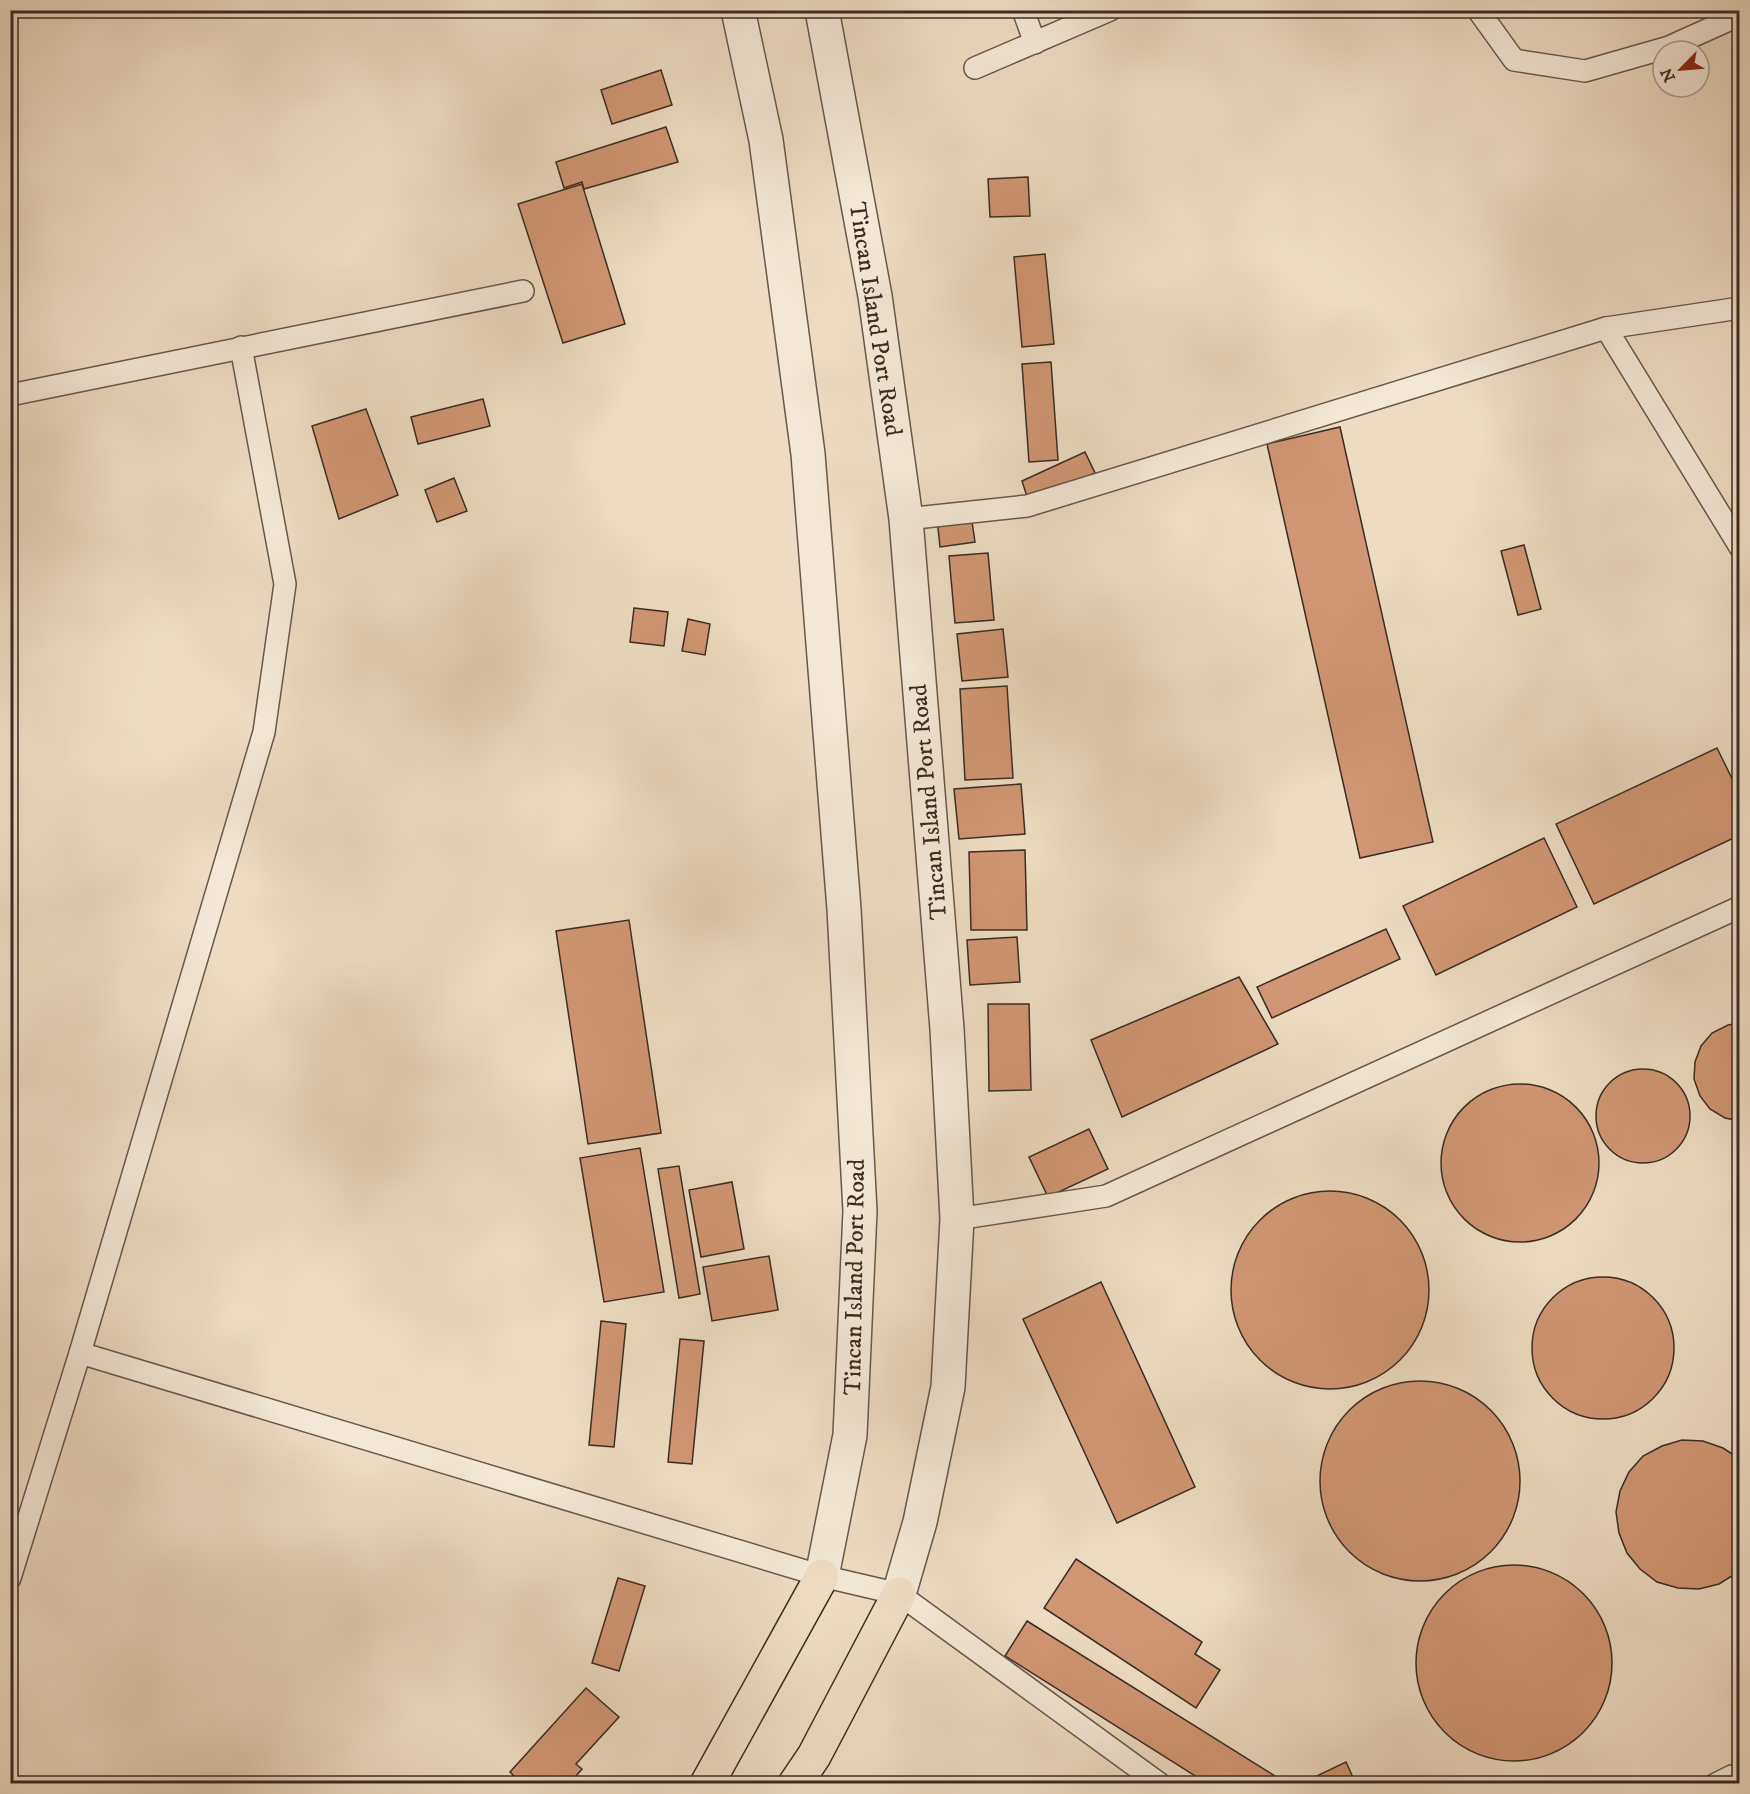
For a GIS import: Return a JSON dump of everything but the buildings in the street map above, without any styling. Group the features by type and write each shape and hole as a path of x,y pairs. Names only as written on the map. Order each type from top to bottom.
{"highway":[{"path":"707,1784 822,1576"},
{"path":"795,1784 814,1756 899,1594"}],"street":[{"name":"Tincan Island Port Road","path":"738,10 766,140 808,454 844,909 860,1211 850,1435 822,1576"},
{"name":"Tincan Island Port Road","path":"822,10 875,296 906,519 947,1029 957,1219 948,1387 920,1522 899,1594"}],"lane":[{"path":"1023,10 1035,43"},
{"path":"975,68 1110,10"},
{"path":"1478,10 1514,60 1585,70 1669,46 1740,15"},
{"path":"10,395 241,346 523,291"},
{"path":"906,519 1028,506 1606,328 1740,308"},
{"path":"1606,328 1740,547"},
{"path":"10,1578 80,1353 264,732 285,584 241,346"},
{"path":"957,1219 1106,1196 1740,907"},
{"path":"80,1353 822,1576 899,1594 1160,1784"},
{"path":"1716,1784 1732,1776 1740,1776"}]}
